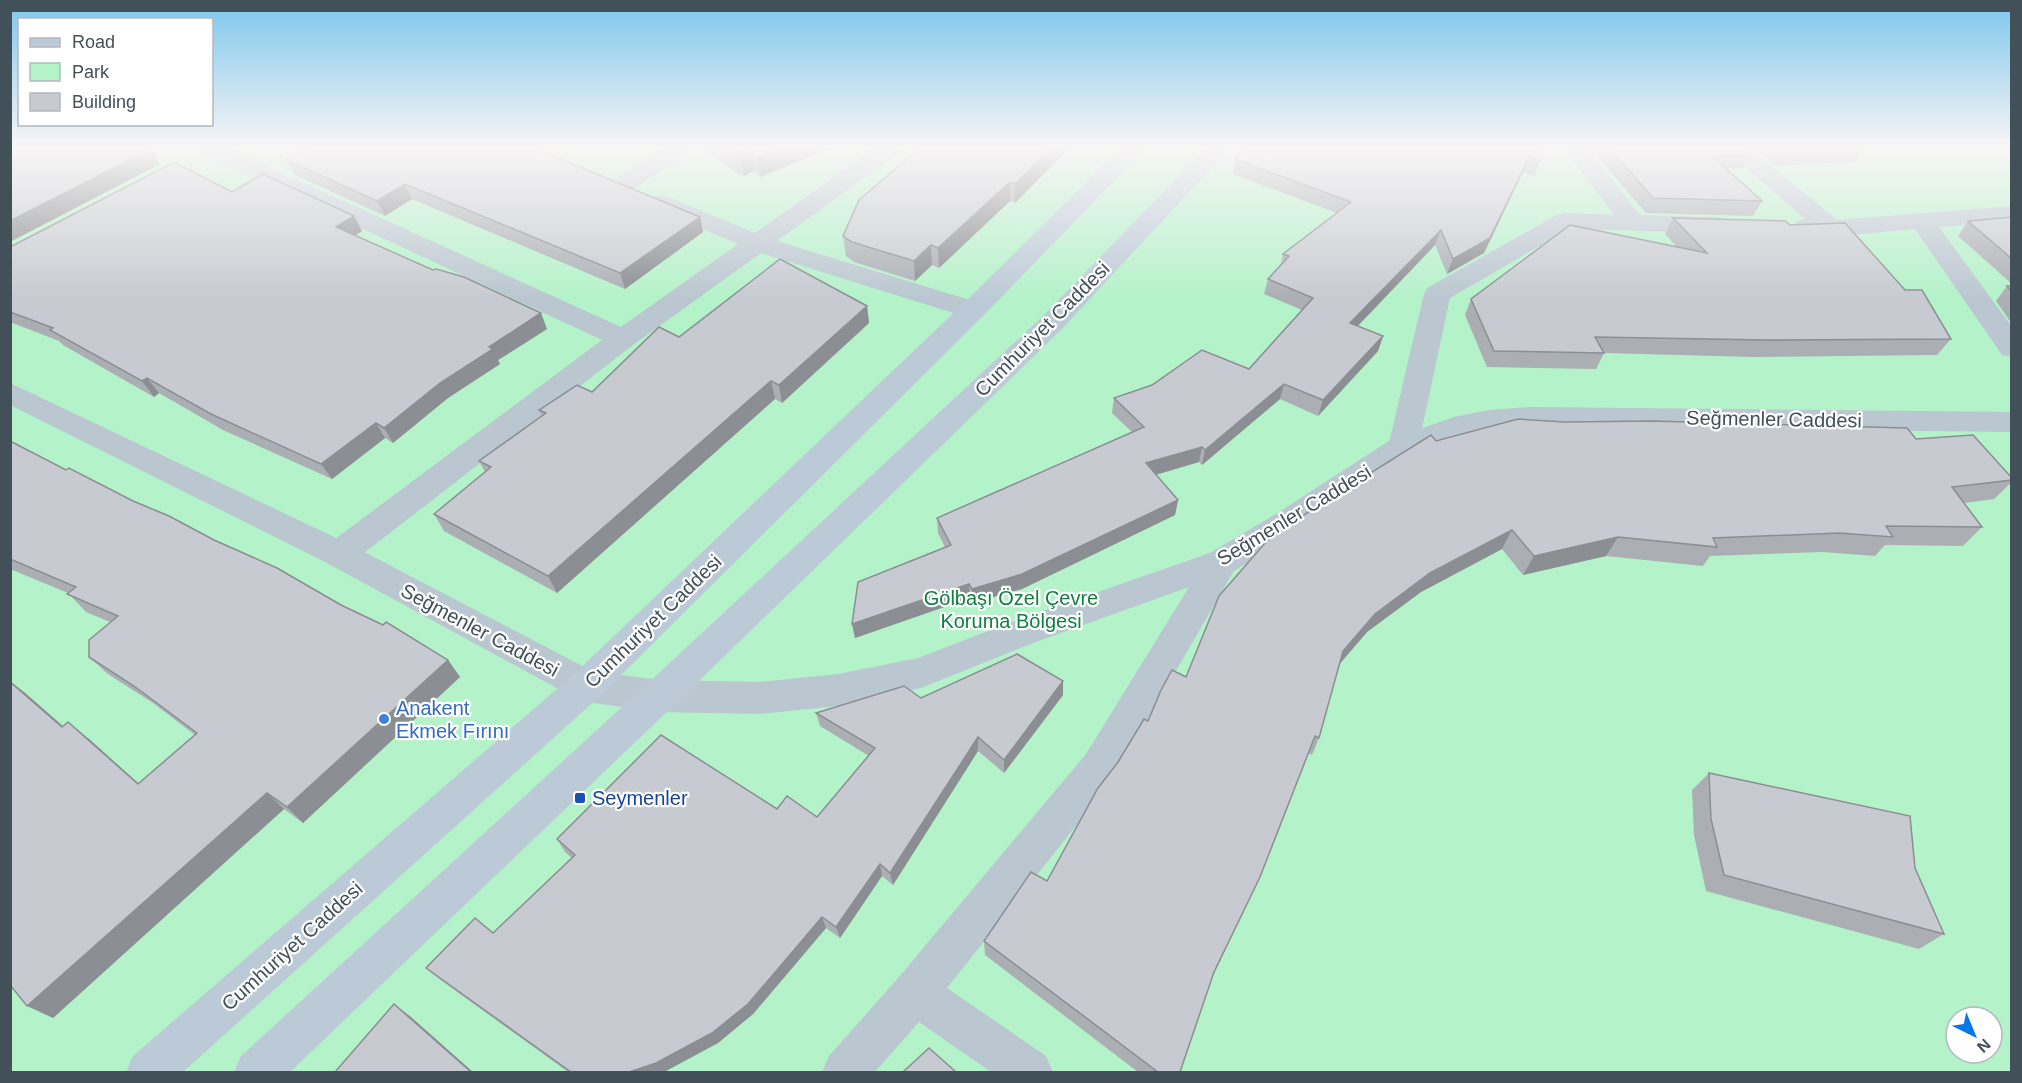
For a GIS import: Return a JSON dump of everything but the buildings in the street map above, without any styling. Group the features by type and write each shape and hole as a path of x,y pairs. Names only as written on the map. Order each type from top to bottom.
{"main road":[{"name":"Cumhuriyet Caddesi","path":"149,1072 586,686 1086,198"},
{"name":"Cumhuriyet Caddesi","path":"257,1072 659,696 1052,323 1172,198"}],"street":[{"path":"310,198 623,339"},
{"path":"647,198 757,243 973,310"},
{"path":"339,554 623,339 821,198"},
{"path":"1613,198 1633,223"},
{"path":"1794,198 1831,228"},
{"path":"1784,227 1831,228 2012,213"},
{"path":"1403,447 1437,294 1564,221 1737,225"},
{"path":"1922,221 2012,348"},
{"name":"Seğmenler Caddesi","path":"10,393 339,554 586,686 659,696 760,698 838,690 921,673 1021,633 1221,562 1290,521 1403,447 1454,428 1489,420 1531,417 2012,422"},
{"path":"845,1072 915,993 1100,766 1221,562"},
{"path":"915,993 1030,1072"}],"green space":[{"name":"Gölbaşı Özel Çevre Koruma Bölgesi","path":"10,198 2011,198 2011,1072 11,1072"}],"place":[{"name":"Anakent Ekmek Fırını","path":"384,719"},
{"name":"Seymenler","path":"580,798"}]}
